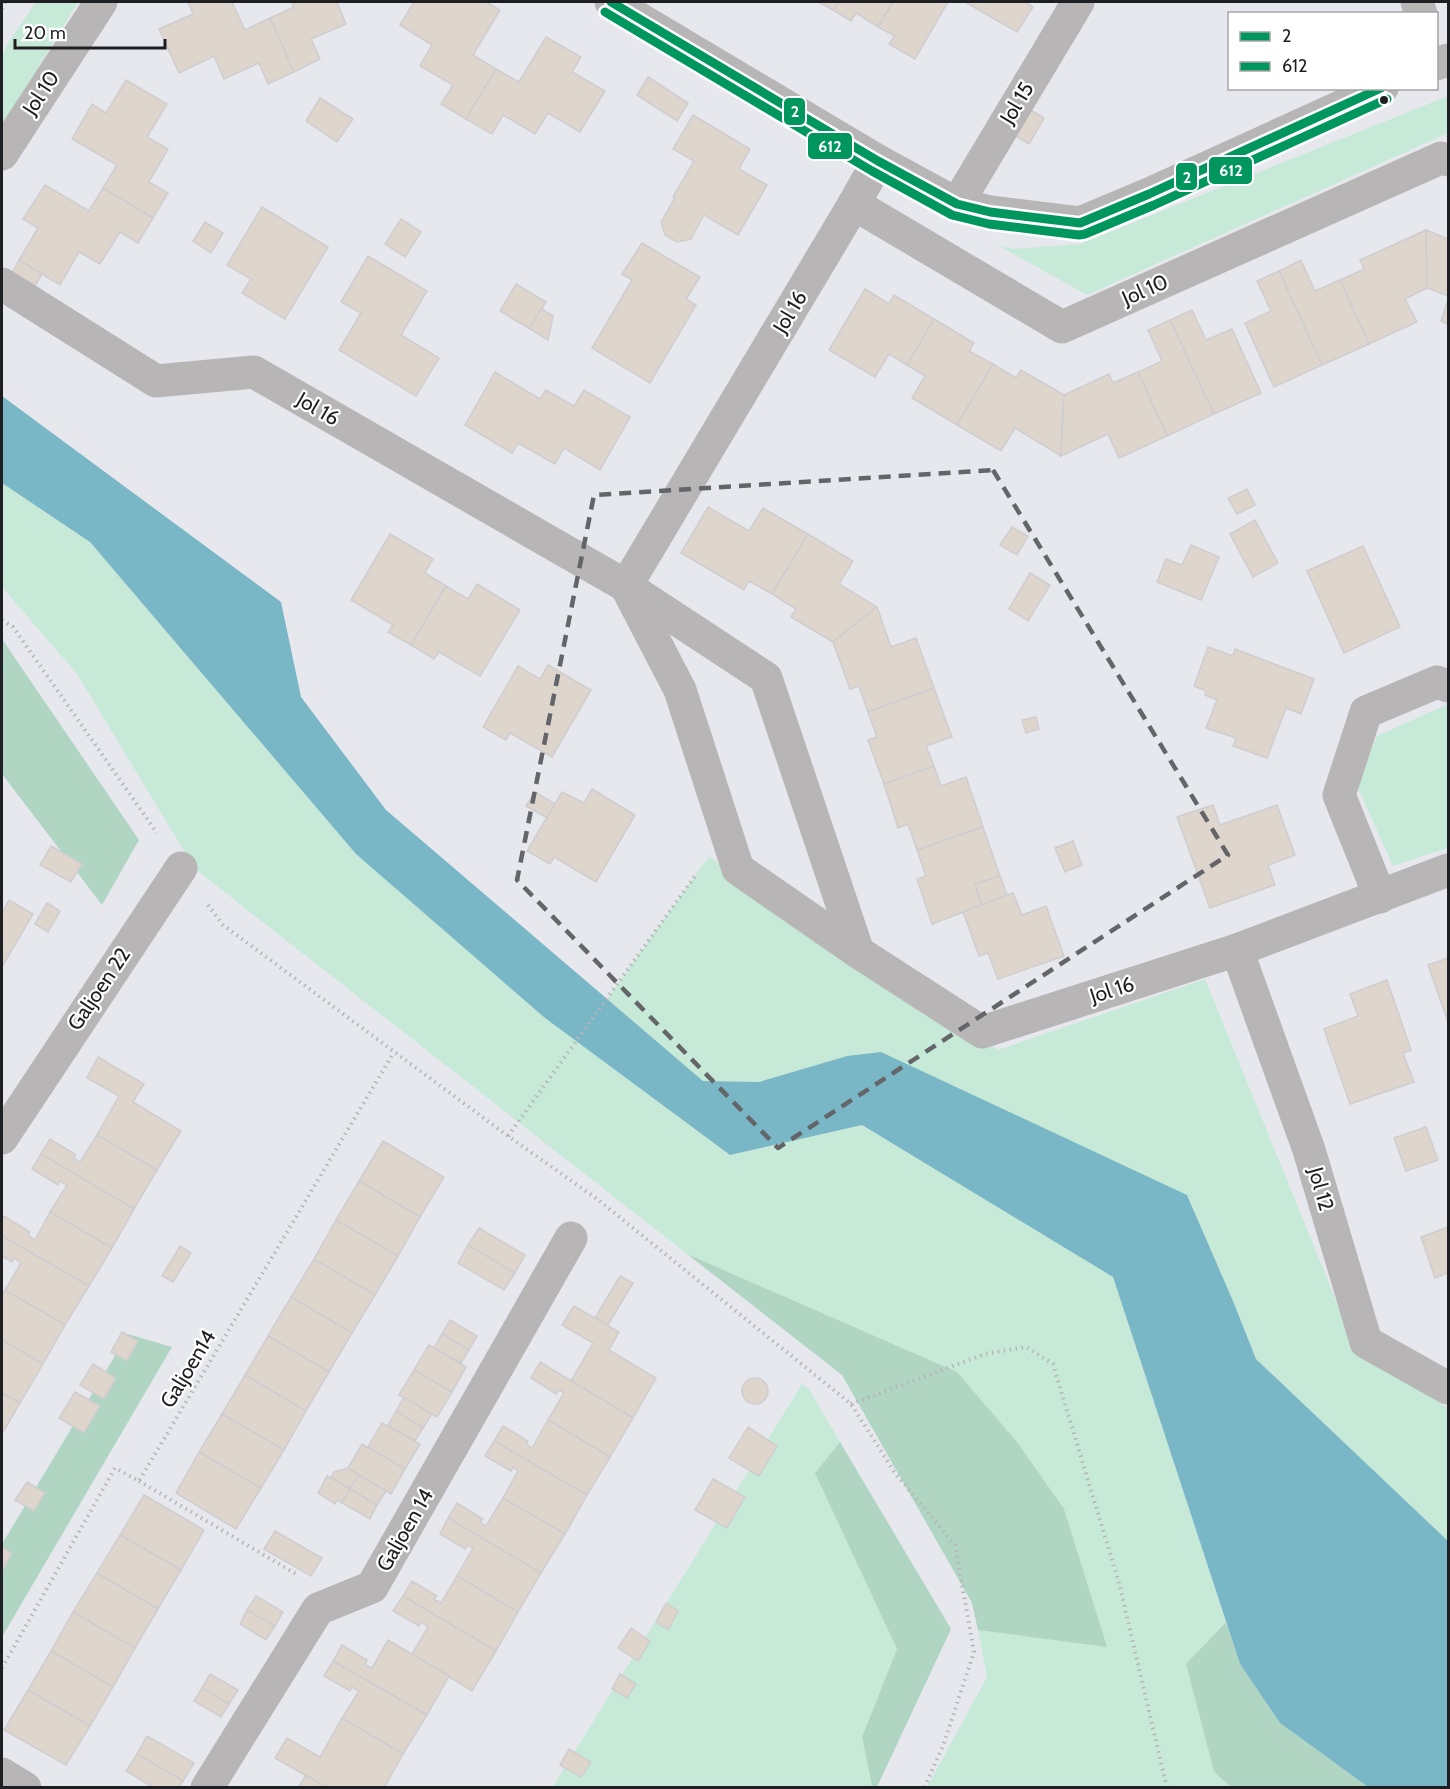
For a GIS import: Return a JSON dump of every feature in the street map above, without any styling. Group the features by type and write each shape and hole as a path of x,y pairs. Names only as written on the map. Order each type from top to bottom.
{"street":[{"name":"Jol 10","path":"2,154 101,2"},
{"path":"611,2 878,161 957,204 990,212 1080,223 1378,90"},
{"name":"Jol 15","path":"957,204 1078,2"},
{"name":"Jol 10","path":"854,204 1062,327 1441,158 1449,160"},
{"name":"Jol 16","path":"626,586 878,161"},
{"name":"Jol 16","path":"2,285 156,381 254,372 626,586 766,678 858,952"},
{"name":"Jol 16","path":"626,586 680,690 738,869 858,952 982,1032 1237,950 1449,870"},
{"path":"1380,897 1340,795 1366,712 1437,682 1449,686"},
{"name":"Galjoen 22","path":"7,1117 181,868"},
{"name":"Jol 12","path":"1237,950 1309,1150 1366,1342 1449,1388"},
{"name":"Galjoen 14","path":"207,1788 318,1609 372,1587 571,1238"},
{"path":"2,1773 25,1788"}],"path":[{"path":"2,9 5,2"},
{"path":"2,620 13,627 223,925 597,1199 851,1404 895,1473 955,1545 974,1652 943,1746 924,1788"},
{"path":"508,1136 709,856 725,828"},
{"name":"Galjoen14","path":"139,1481 394,1052"},
{"path":"851,1404 985,1354 1026,1347 1053,1364 1119,1583 1167,1788"},
{"path":"2,1668 115,1468 340,1600"}],"highlighted area":[{"path":"993,470 1228,855 778,1148 517,880 594,495"}],"green space":[{"path":"36,2 78,2 2,127 2,59 6,46"},
{"path":"1448,96 1448,133 1087,295 994,243 1012,249 1080,244"},
{"path":"2,483 90,542 356,854 545,1018 730,1155 862,1125 1113,1277 1226,1622 1186,1664 1214,1772 1231,1787 927,1787 987,1677 978,1630 1107,1646 957,1372 687,1254 195,869 77,674 2,587"},
{"path":"2,639 139,840 102,905 2,774"},
{"path":"1448,704 1448,848 1393,866 1357,786 1377,736"},
{"path":"709,856 735,877 998,1050 1205,979 1355,1347 1448,1408 1448,1541 1256,1359 1187,1195 847,1056 759,1082 703,1081 607,999"},
{"path":"687,1254 957,1372 1017,1442 1064,1509 1107,1647 978,1630 972,1603 842,1375"},
{"path":"128,1334 172,1347 2,1637 2,1544"},
{"path":"802,1384 809,1389 840,1442 816,1473 897,1649 862,1737 872,1787 552,1788"},
{"path":"840,1442 951,1629 877,1787 872,1787 862,1737 897,1649 815,1473"},
{"path":"1226,1622 1240,1664 1280,1723 1368,1787 1231,1787 1214,1772 1186,1664"}],"water":[{"path":"2,396 281,602 301,697 386,810 703,1081 759,1082 847,1056 881,1052 1187,1195 1256,1359 1448,1541 1448,1787 1368,1787 1280,1723 1240,1664 1113,1277 862,1125 730,1155 545,1018 356,854 90,542 2,483"}],"building":[{"path":"188,2 232,2 245,30 270,18 294,72 268,84 259,63 224,79 214,56 179,73 159,29 193,14"},
{"path":"291,2 337,2 346,24 311,39 320,59 294,72 270,18 294,7"},
{"path":"414,2 486,2 500,10 473,55 496,69 466,119 441,104 453,85 420,66 432,45 400,25"},
{"path":"818,2 838,2 833,10"},
{"path":"838,2 893,2 878,27 856,13 851,21 833,10"},
{"path":"893,2 948,2 915,59 889,44 895,36 878,27"},
{"path":"965,2 1025,2 1033,7 1017,32"},
{"path":"546,37 581,57 572,72 605,91 580,132 548,113 535,134 503,115 492,134 466,119 496,69 519,82"},
{"path":"648,77 688,103 677,121 637,95"},
{"path":"126,80 167,104 147,137 168,149 149,182 168,193 153,218 103,188 117,165 72,139 92,104 106,113"},
{"path":"320,98 353,119 337,142 306,121"},
{"path":"1026,107 1044,118 1029,144 1011,133"},
{"path":"693,115 750,149 739,169 767,185 738,235 704,215 691,239 677,242 665,235 661,222 694,161 673,149"},
{"path":"45,185 89,211 103,188 153,218 138,243 120,232 100,264 79,252 60,285 19,260 38,228 23,219"},
{"path":"262,207 328,247 285,319 242,293 251,279 227,265"},
{"path":"401,219 421,232 405,257 385,244"},
{"path":"205,222 223,233 211,253 193,241"},
{"path":"1426,230 1427,288 1405,299 1417,322 1369,344 1340,280 1364,269 1360,260"},
{"path":"1426,230 1448,239 1448,296 1427,288"},
{"path":"642,243 700,277 686,299 696,305 650,383 592,348 632,280 622,274"},
{"path":"368,256 427,291 401,335 439,358 416,396 339,350 361,313 341,302"},
{"path":"19,260 42,274 35,286 12,273"},
{"path":"1301,260 1315,291 1340,280 1369,344 1322,365 1279,271"},
{"path":"1279,271 1322,365 1274,387 1245,323 1271,311 1257,281"},
{"path":"516,284 546,302 530,329 500,311"},
{"path":"865,289 889,304 894,295 934,319 907,365 889,354 875,377 829,350"},
{"path":"1448,300 1448,324 1441,321"},
{"path":"541,309 553,316 548,340 530,329"},
{"path":"1192,310 1206,340 1232,329 1261,393 1214,414 1170,320"},
{"path":"934,319 974,343 969,351 993,364 957,425 912,398 925,376 907,365"},
{"path":"1170,320 1214,414 1167,436 1138,372 1162,361 1148,330"},
{"path":"993,364 1016,378 1021,370 1064,395 1061,456 1015,428 1001,451 957,425"},
{"path":"495,372 540,399 546,390 574,406 584,390 630,417 600,470 564,448 555,464 518,443 512,453 465,425"},
{"path":"1138,372 1167,436 1119,458 1108,434 1061,456 1064,395 1109,374 1113,383"},
{"path":"1247,489 1255,505 1237,514 1228,498"},
{"path":"708,507 749,531 763,508 808,534 772,594 749,581 744,590 681,553"},
{"path":"1255,520 1278,563 1253,577 1230,534"},
{"path":"1012,527 1028,536 1017,555 1000,545"},
{"path":"390,534 433,559 425,573 446,586 411,645 388,632 393,625 351,600"},
{"path":"808,534 853,561 839,584 877,607 833,642 791,617 796,609 772,594"},
{"path":"1191,545 1219,557 1201,600 1157,582 1166,559 1182,565"},
{"path":"1363,546 1400,627 1344,653 1307,571"},
{"path":"1030,573 1050,585 1028,621 1009,609"},
{"path":"477,584 520,610 480,676 439,652 434,659 411,645 446,586 468,599"},
{"path":"877,607 891,647 916,638 934,688 868,712 859,686 850,689 833,642"},
{"path":"1208,647 1233,656 1235,649 1314,679 1301,714 1286,708 1267,758 1233,746 1236,738 1206,728 1217,700 1205,695 1206,691 1194,686"},
{"path":"548,665 591,690 552,757 510,733 506,740 483,727 518,666 540,679"},
{"path":"934,688 952,737 926,746 934,766 884,784 868,740 877,737 868,712"},
{"path":"1036,717 1039,729 1026,733 1022,720"},
{"path":"934,766 941,786 966,777 983,827 917,850 908,824 898,828 884,784"},
{"path":"592,789 635,815 596,882 554,857 550,864 527,851 562,792 584,803"},
{"path":"535,792 555,804 547,818 526,806"},
{"path":"1213,805 1220,825 1277,805 1295,855 1268,865 1275,885 1210,908 1177,817"},
{"path":"983,827 1000,876 975,884 982,905 932,924 917,879 926,876 917,850"},
{"path":"1073,841 1082,865 1065,872 1055,848"},
{"path":"51,846 82,864 71,882 40,865"},
{"path":"1000,876 1007,895 982,905 975,884"},
{"path":"1013,893 1022,915 1046,906 1064,956 998,979 988,953 979,956 963,912"},
{"path":"9,900 33,914 2,967 2,913"},
{"path":"47,903 60,911 48,932 35,924"},
{"path":"1448,958 1448,1022 1428,965"},
{"path":"1387,980 1411,1050 1403,1053 1414,1082 1350,1104 1324,1029 1358,1016 1350,994"},
{"path":"98,1057 144,1084 133,1102 181,1131 157,1170 97,1135 119,1096 87,1078"},
{"path":"1426,1127 1438,1160 1406,1171 1394,1138"},
{"path":"97,1135 157,1170 134,1209 41,1154 50,1139 75,1154 74,1158 80,1162"},
{"path":"383,1141 444,1177 420,1217 359,1181"},
{"path":"41,1154 134,1209 112,1248 50,1212 67,1185 60,1181 58,1185 32,1169"},
{"path":"359,1181 420,1217 398,1256 336,1220"},
{"path":"50,1212 112,1248 89,1286 2,1236 4,1216 30,1232 28,1235 35,1240"},
{"path":"336,1220 398,1256 375,1295 314,1259"},
{"path":"1448,1227 1448,1273 1435,1278 1421,1237"},
{"path":"479,1228 525,1255 515,1273 468,1245"},
{"path":"2,1236 89,1286 65,1325 5,1290 21,1263 14,1258 12,1262 2,1256"},
{"path":"468,1245 515,1273 504,1290 458,1263"},
{"path":"180,1246 191,1253 173,1282 162,1276"},
{"path":"314,1259 375,1295 352,1333 291,1297"},
{"path":"620,1276 633,1283 608,1325 595,1318"},
{"path":"5,1290 65,1325 43,1364 2,1340 2,1296"},
{"path":"291,1297 352,1333 329,1372 268,1336"},
{"path":"574,1306 619,1332 609,1350 656,1378 633,1418 571,1381 593,1343 562,1325"},
{"path":"450,1320 477,1336 469,1350 442,1334"},
{"path":"122,1332 138,1341 127,1361 111,1352"},
{"path":"442,1334 469,1350 461,1363 434,1348"},
{"path":"268,1336 329,1372 306,1411 245,1375"},
{"path":"2,1340 43,1364 20,1403 2,1393"},
{"path":"429,1345 466,1367 452,1392 414,1370"},
{"path":"540,1362 633,1418 610,1457 548,1420 564,1393 559,1390 556,1394 531,1378"},
{"path":"93,1364 116,1378 104,1399 80,1385"},
{"path":"414,1370 452,1392 437,1417 399,1395"},
{"path":"245,1375 306,1411 284,1450 222,1414"},
{"path":"755,1378 764,1382 768,1391 764,1400 755,1404 746,1400 742,1391 746,1382"},
{"path":"75,1392 100,1406 84,1433 59,1418"},
{"path":"2,1393 20,1403 2,1434"},
{"path":"404,1397 432,1414 423,1428 396,1411"},
{"path":"396,1411 423,1428 415,1441 388,1425"},
{"path":"222,1414 284,1450 261,1488 199,1452"},
{"path":"548,1420 610,1457 587,1495 494,1441 503,1426 528,1441 526,1444 532,1448"},
{"path":"382,1423 420,1444 405,1469 368,1447"},
{"path":"748,1427 777,1446 759,1476 729,1458"},
{"path":"494,1441 587,1495 565,1534 503,1498 518,1471 513,1467 511,1471 485,1456"},
{"path":"362,1444 405,1469 391,1494 348,1468"},
{"path":"199,1452 261,1488 236,1529 176,1493"},
{"path":"348,1468 358,1475 350,1489 331,1477 334,1472"},
{"path":"358,1475 386,1491 377,1505 350,1489"},
{"path":"327,1476 350,1489 342,1503 337,1500 335,1504 318,1493"},
{"path":"713,1479 745,1497 727,1528 695,1510"},
{"path":"27,1482 45,1493 34,1511 15,1500"},
{"path":"350,1489 377,1505 370,1519 342,1503"},
{"path":"144,1495 204,1530 181,1570 120,1535"},
{"path":"503,1498 565,1534 541,1573 448,1518 457,1503 483,1519 480,1522 486,1526"},
{"path":"448,1518 541,1573 518,1612 457,1576 473,1548 467,1545 465,1549 440,1534"},
{"path":"275,1531 322,1558 311,1576 264,1549"},
{"path":"120,1535 181,1570 158,1609 97,1573"},
{"path":"2,1547 12,1553 2,1572"},
{"path":"97,1573 158,1609 135,1648 73,1612"},
{"path":"457,1576 518,1612 496,1651 403,1596 412,1581 437,1596 434,1599 441,1603"},
{"path":"256,1596 283,1612 275,1626 247,1610"},
{"path":"403,1596 496,1651 472,1691 412,1654 428,1627 421,1622 419,1626 393,1611"},
{"path":"666,1603 678,1611 668,1630 656,1622"},
{"path":"247,1610 275,1626 266,1640 240,1624"},
{"path":"73,1612 135,1648 113,1687 51,1651"},
{"path":"631,1628 650,1641 638,1661 618,1648"},
{"path":"388,1640 449,1676 427,1715 333,1661 342,1645 367,1660 365,1665 372,1668"},
{"path":"51,1651 113,1687 90,1726 28,1690"},
{"path":"333,1661 427,1715 403,1754 342,1718 359,1691 352,1687 350,1691 324,1676"},
{"path":"210,1674 238,1690 229,1704 202,1688"},
{"path":"620,1674 636,1684 627,1698 612,1689"},
{"path":"202,1688 229,1704 221,1717 194,1701"},
{"path":"28,1690 90,1726 66,1765 4,1730"},
{"path":"342,1718 403,1754 384,1788 327,1788 275,1758 287,1738 320,1757"},
{"path":"147,1736 194,1763 183,1781 137,1754"},
{"path":"569,1749 591,1762 581,1777 560,1765"},
{"path":"137,1754 183,1781 179,1788 154,1788 126,1771"},
{"path":"306,1775 321,1784 327,1788 298,1788"}],"transit line":[{"name":"2","path":"611,2 878,161 957,204 990,212 1080,223 1377,90"},
{"name":"612","path":"605,12 872,171 952,215 989,224 1079,235 1154,205 1387,99"}]}
